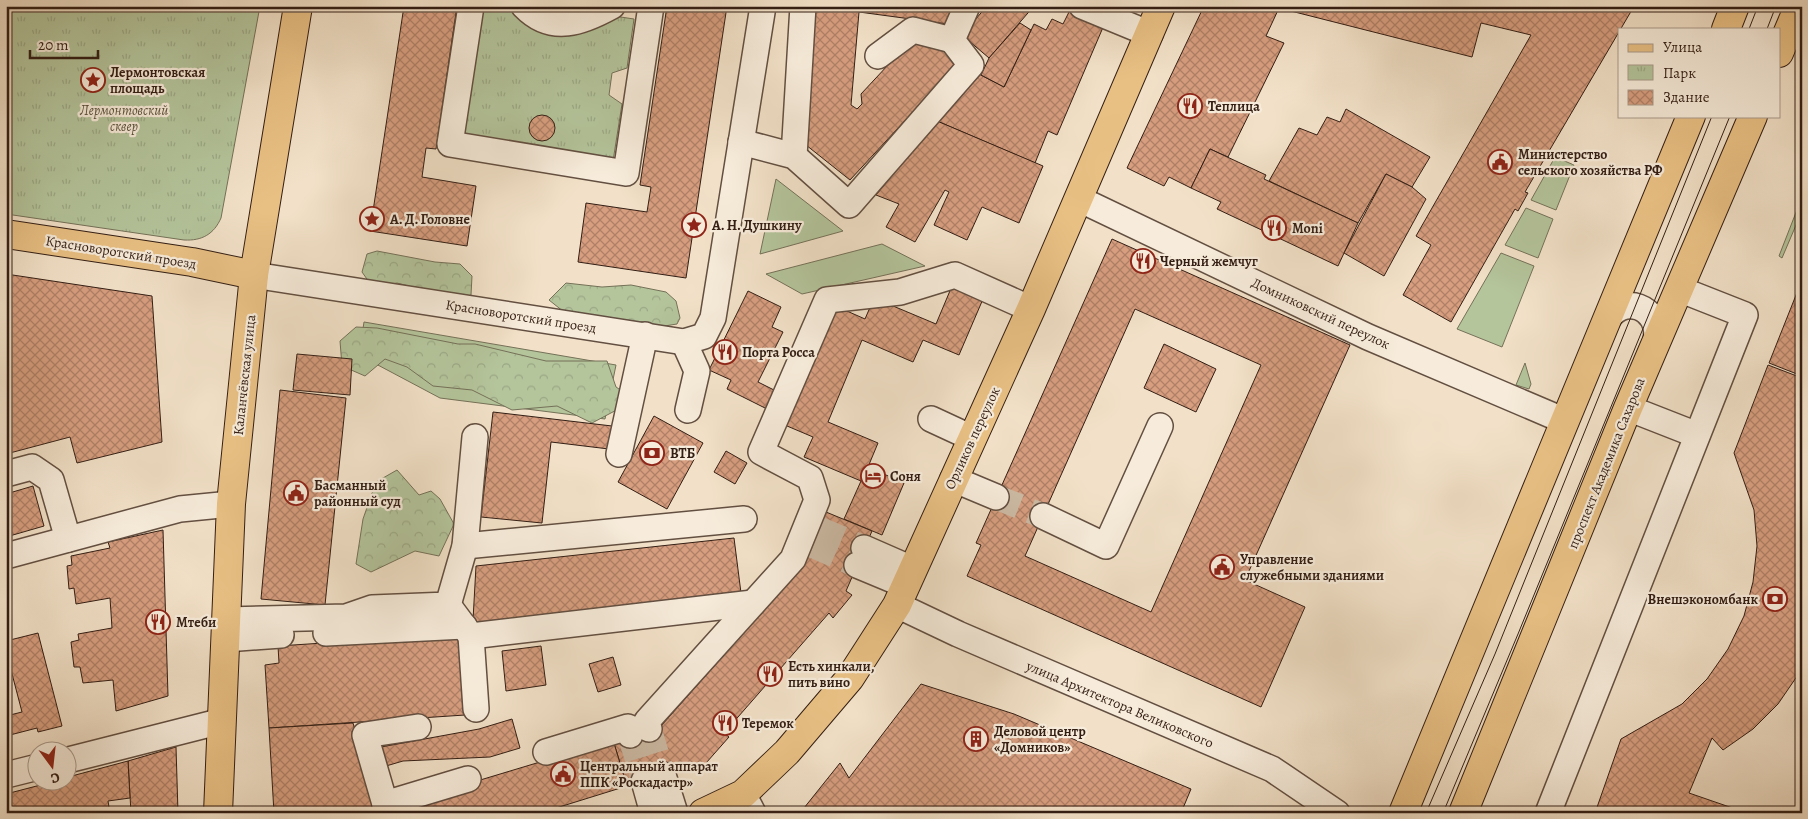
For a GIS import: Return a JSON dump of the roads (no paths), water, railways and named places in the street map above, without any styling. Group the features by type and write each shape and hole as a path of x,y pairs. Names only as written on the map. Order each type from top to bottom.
{"main road":[{"name":"Каланчёвская улица","path":"218,813 232,504 254,274 298,6"},
{"name":"Орликов переулок","path":"703,813 748,803 787,752 850,678 905,587 1031,309 1161,6"},
{"path":"1726,28 1735,6"},
{"path":"1780,51 1799,6"},
{"path":"1403,813 1690,118"},
{"name":"проспект Академика Сахарова","path":"1464,813 1628,408 1752,118"},
{"name":"Красноворотский проезд","path":"6,234 192,262 254,274"},
{"name":"Каланчёвская улица","path":"222,748 233,813"}],"street":[{"path":"471,6 450,144 626,173 651,6"},
{"path":"524,6 542,19 571,24 586,20 612,6"},
{"path":"688,410 696,371 684,342 704,336 713,318 763,6"},
{"path":"794,156 803,6"},
{"path":"952,40 967,6"},
{"path":"1082,6 1150,34"},
{"path":"741,142 794,156 849,206 971,65 952,40 913,30 878,56"},
{"name":"Домниковский переулок","path":"1079,199 1368,336 1565,421"},
{"name":"Красноворотский проезд","path":"254,274 684,342"},
{"path":"546,752 628,727 640,732 647,721 793,559 810,535 817,500 810,478 761,452 827,300 900,292 955,275 1031,309"},
{"path":"1548,813 1745,315 1679,289"},
{"path":"1605,324 1608,317 1620,308 1635,306 1643,309 1654,320 1657,327 1656,342"},
{"path":"619,454 645,335"},
{"path":"1628,408 1697,435"},
{"path":"931,420 972,438"},
{"path":"1043,516 1106,546 1160,426"},
{"path":"448,605 465,546 476,437"},
{"path":"6,474 32,467 51,480 68,539"},
{"path":"953,479 996,497"},
{"path":"6,556 180,509 232,504"},
{"path":"465,546 744,519"},
{"name":"улица Архитектора Великовского","path":"861,556 905,587 958,634 1272,769 1337,813"},
{"path":"226,629 468,631 753,603"},
{"path":"226,629 346,617 372,608 448,605"},
{"path":"448,605 468,631 476,709"},
{"path":"78,757 222,721"},
{"path":"418,727 365,735 386,808 468,779"},
{"path":"6,775 28,770"},
{"path":"654,813 654,778 675,813"},
{"path":"1416,813 1418,778"}],"tunnel":[{"path":"996,497 1043,516"},
{"path":"819,529 864,548"},
{"path":"812,545 857,565"},
{"path":"649,729 663,775"},
{"path":"630,735 644,781"}],"tram line":[{"path":"1749,28 1758,6"},
{"path":"1767,28 1776,6"},
{"path":"1426,813 1495,654 1711,118"},
{"path":"1443,813 1729,118"}],"place":[{"name":"Лермонтовская площадь","path":"93,80"},
{"name":"Теплица","path":"1190,106"},
{"name":"Министерство сельского хозяйства РФ","path":"1500,162"},
{"name":"А. Д. Головне","path":"372,219"},
{"name":"А. Н. Душкину","path":"694,225"},
{"name":"Moni","path":"1274,228"},
{"name":"Черный жемчуг","path":"1143,261"},
{"name":"Порта Росса","path":"725,352"},
{"name":"ВТБ","path":"652,453"},
{"name":"Соня","path":"873,476"},
{"name":"Басманный районный суд","path":"296,493"},
{"name":"Управление служебными зданиями","path":"1222,567"},
{"name":"Внешэкономбанк","path":"1775,599"},
{"name":"Мтеби","path":"158,622"},
{"name":"Есть хинкали, пить вино","path":"770,674"},
{"name":"Теремок","path":"725,723"},
{"name":"Деловой центр «Домников»","path":"976,739"},
{"name":"Центральный аппарат ППК «Роскадастр»","path":"563,774"}],"park label":[{"name":"Лермонтовский сквер","path":"124,118"}]}
